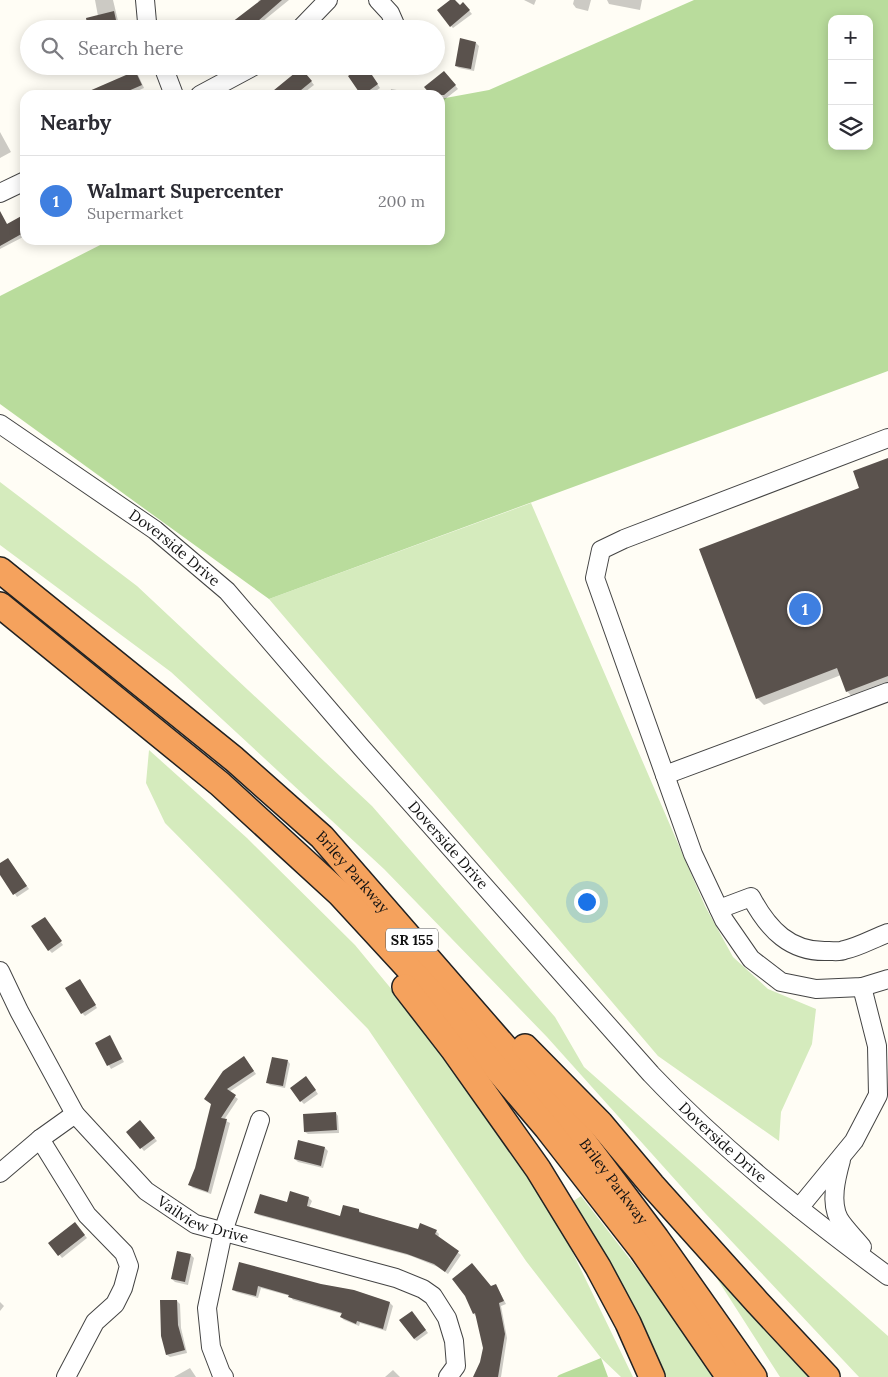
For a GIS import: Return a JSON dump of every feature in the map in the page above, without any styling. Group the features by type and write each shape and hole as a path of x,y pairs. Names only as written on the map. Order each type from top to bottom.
{"highway":[{"name":"Briley Parkway","path":"0,570 234,759 322,837 562,1113 656,1238 754,1377"},
{"name":"Briley Parkway","path":"0,605 220,784 340,894 447,1010 547,1128 642,1250 729,1377"},
{"path":"220,784 269,840 322,894 381,960 420,1005 453,1049 538,1168 564,1210 624,1315 652,1377"},
{"path":"322,837 413,925 485,1006 600,1123 652,1185 750,1295 827,1377"}],"street":[{"path":"145,0 148,20"},
{"path":"309,20 328,0"},
{"path":"378,0 390,13 393,20"},
{"path":"166,75 172,90"},
{"path":"209,90 237,75"},
{"path":"0,193 20,183"},
{"name":"Doverside Drive","path":"1,427 155,530 227,591 361,747 651,1074 688,1113 799,1208 888,1276"},
{"path":"888,438 624,538 600,550 595,578 693,854 724,920 751,959 781,982 816,989 862,987 888,979"},
{"path":"665,775 888,692"},
{"path":"719,909 750,897 761,916 782,938 796,946 819,952 844,951 888,933"},
{"name":"Vailview Drive","path":"0,971 19,1011 75,1114 146,1191 195,1224 396,1278 423,1289 433,1296 447,1318 454,1341 456,1366 448,1377"},
{"path":"799,1208 854,1141 878,1095 878,1046 862,987"},
{"path":"0,1173 40,1139 75,1114"},
{"path":"224,1377 211,1347 207,1308 223,1232 260,1120"},
{"path":"40,1139 87,1215 124,1252 128,1266 123,1288 115,1304 95,1322 66,1377"},
{"path":"842,1155 835,1190 837,1215 888,1276"}],"green space":[{"path":"694,0 888,0 888,371 269,599 0,404 0,296 100,245 445,245 445,98 489,90"},
{"path":"0,482 137,586 372,806 555,1017 584,1067 888,1336 888,1377 859,1377 705,1213 547,1037 384,869 171,672 0,545"},
{"path":"531,503 705,906 733,957 768,989 816,1009 812,1044 781,1112 779,1141 658,1056 269,599"},
{"path":"149,750 247,838 355,945 440,1048 518,1157 569,1245 633,1377 621,1377 601,1358 526,1261 368,1029 165,823 146,783"},
{"path":"581,1196 643,1276 715,1377 662,1377 572,1202"},
{"path":"721,1271 817,1377 780,1377 716,1277"},
{"path":"601,1358 608,1377 557,1377 559,1375"}],"building":[{"path":"261,0 282,0 259,20 235,20"},
{"path":"450,0 455,0 460,5 463,2 470,10 450,27 437,10"},
{"path":"114,11 116,20 86,20 86,18"},
{"path":"460,38 476,42 471,69 455,66"},
{"path":"445,72 456,85 445,94 445,90 427,90 424,87 439,75 445,75"},
{"path":"126,75 137,75 142,85 130,90 92,90"},
{"path":"292,75 307,75 312,81 301,90 274,90"},
{"path":"372,75 378,84 370,90 358,90 348,76"},
{"path":"0,211 7,224 20,217 20,235 0,246"},
{"path":"888,458 888,676 846,692 837,668 756,699 699,549 859,488 853,471"},
{"path":"8,858 27,886 13,895 0,875 0,863"},
{"path":"45,917 62,941 48,951 31,926"},
{"path":"80,979 96,1005 81,1014 65,988"},
{"path":"110,1035 122,1059 107,1066 95,1043"},
{"path":"244,1056 254,1071 227,1089 236,1095 221,1118 227,1119 208,1192 188,1185 195,1168 211,1104 204,1099 223,1071"},
{"path":"272,1057 288,1060 283,1086 266,1083"},
{"path":"306,1076 316,1090 300,1102 290,1088"},
{"path":"336,1112 337,1130 304,1132 303,1114"},
{"path":"140,1120 155,1138 140,1149 126,1132"},
{"path":"298,1140 325,1147 321,1166 294,1159"},
{"path":"290,1191 309,1197 307,1206 340,1216 343,1205 359,1209 359,1212 418,1229 420,1223 437,1230 435,1234 459,1251 445,1272 434,1264 407,1254 254,1213 260,1194 287,1202"},
{"path":"75,1222 85,1235 58,1256 48,1243"},
{"path":"177,1251 191,1254 185,1282 171,1279"},
{"path":"239,1262 321,1284 354,1290 390,1302 383,1329 357,1321 356,1324 340,1317 342,1313 258,1286 256,1296 232,1290"},
{"path":"472,1263 491,1286 496,1284 504,1301 499,1303 505,1334 498,1377 473,1377 480,1362 483,1348 475,1313 473,1314 465,1296 452,1279"},
{"path":"160,1300 177,1300 178,1325 185,1350 166,1355 161,1336"},
{"path":"412,1311 426,1330 414,1339 399,1320"}],"place":[{"name":"Walmart Supercenter","path":"805,609"}]}
